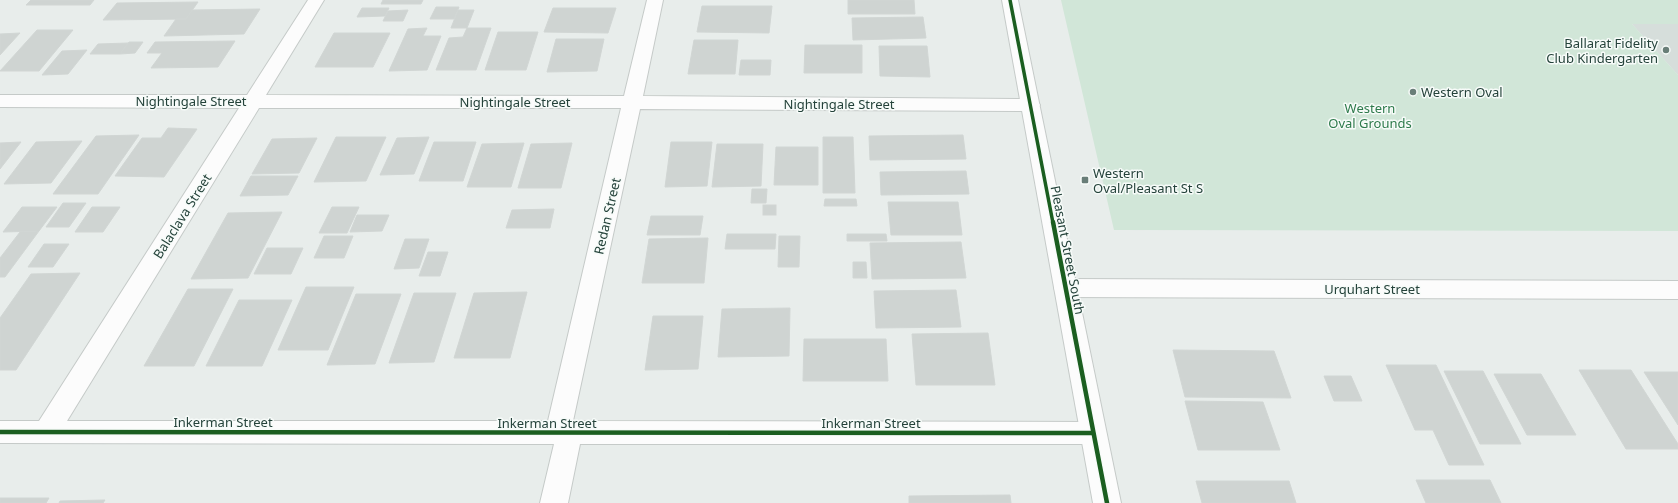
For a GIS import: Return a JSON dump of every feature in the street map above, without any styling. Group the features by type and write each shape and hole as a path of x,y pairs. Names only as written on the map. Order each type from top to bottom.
{"street":[{"name":"Balaclava Street","path":"46,432 316,0"},
{"name":"Redan Street","path":"554,503 564,433 655,0"},
{"name":"Pleasant Street South","path":"1010,0 1107,503"},
{"name":"Nightingale Street","path":"0,100 1030,105"},
{"name":"Urquhart Street","path":"1065,288 1678,290"},
{"name":"Inkerman Street","path":"0,432 1093,433"}],"shaded area":[{"name":"Ballarat Fidelity Club Kindergarten","path":"1632,24 1678,24 1678,75"}],"green space":[{"name":"Western Oval Grounds","path":"1061,0 1678,0 1678,24 1632,24 1678,75 1678,231 1114,230"}],"building":[{"path":"31,0 94,0 90,5 26,5"},
{"path":"383,0 423,0 421,4 381,4"},
{"path":"848,0 914,0 915,14 848,14"},
{"path":"198,2 186,19 103,20 117,3"},
{"path":"702,6 772,6 769,33 697,32"},
{"path":"436,7 459,7 454,19 430,19"},
{"path":"362,8 389,8 385,16 357,17"},
{"path":"553,8 616,8 608,33 544,32"},
{"path":"260,9 244,34 164,36 176,19 186,19 192,10"},
{"path":"408,10 403,21 383,21 388,11"},
{"path":"458,10 474,10 467,28 451,28"},
{"path":"923,17 926,38 853,40 852,18"},
{"path":"427,28 423,36 441,36 427,70 389,71 408,29"},
{"path":"467,28 491,28 476,70 436,70 449,38 463,37"},
{"path":"37,30 73,30 39,71 0,71"},
{"path":"498,32 538,32 526,70 485,70"},
{"path":"20,33 0,55 0,34"},
{"path":"334,33 390,33 373,67 315,67"},
{"path":"556,39 604,39 597,71 547,72"},
{"path":"694,40 738,40 735,74 688,74"},
{"path":"235,41 218,67 151,68 162,53 147,53 155,42"},
{"path":"129,42 143,42 135,53 120,54"},
{"path":"128,43 120,54 90,54 98,44"},
{"path":"805,45 862,45 862,73 804,73"},
{"path":"879,46 927,46 930,77 880,76"},
{"path":"87,50 68,74 42,75 62,51"},
{"path":"741,60 771,60 770,75 739,75"},
{"path":"168,128 197,129 164,177 115,176 142,138 161,138"},
{"path":"139,135 98,194 53,194 96,136"},
{"path":"963,135 966,159 870,160 869,136"},
{"path":"336,137 386,137 366,181 314,182"},
{"path":"429,137 414,174 380,175 397,138"},
{"path":"823,137 853,137 855,193 823,193"},
{"path":"317,138 299,173 252,174 272,139"},
{"path":"82,141 51,183 4,184 36,142"},
{"path":"21,142 0,169 0,143"},
{"path":"434,142 476,142 463,181 419,181"},
{"path":"671,142 712,142 707,186 665,187"},
{"path":"524,143 511,187 467,187 482,144"},
{"path":"572,143 561,188 518,188 531,144"},
{"path":"717,144 763,144 761,186 712,187"},
{"path":"776,147 818,147 818,185 774,185"},
{"path":"966,171 969,194 881,195 880,172"},
{"path":"251,176 298,176 288,195 240,196"},
{"path":"752,189 767,189 766,203 751,203"},
{"path":"825,199 856,199 857,206 824,206"},
{"path":"888,202 958,202 962,235 891,235"},
{"path":"63,203 86,203 69,227 46,227"},
{"path":"763,205 776,205 776,215 763,215"},
{"path":"22,207 57,207 39,231 3,232"},
{"path":"92,207 120,207 103,232 75,232"},
{"path":"332,207 359,207 347,233 319,233"},
{"path":"554,209 550,228 506,228 512,210"},
{"path":"282,212 248,278 191,279 228,213"},
{"path":"357,215 389,215 382,231 350,232"},
{"path":"651,216 703,216 700,235 647,235"},
{"path":"39,231 5,277 0,277 0,258 20,232"},
{"path":"727,234 776,234 775,249 725,249"},
{"path":"847,234 886,234 887,241 847,241"},
{"path":"324,236 353,236 344,258 314,258"},
{"path":"779,236 800,236 799,267 778,267"},
{"path":"708,238 704,283 642,283 649,239"},
{"path":"405,239 429,239 419,268 394,269"},
{"path":"961,242 966,278 872,279 870,243"},
{"path":"44,244 69,244 53,267 28,267"},
{"path":"267,248 303,248 291,274 254,274"},
{"path":"428,252 448,252 440,276 419,276"},
{"path":"853,262 866,262 867,278 853,278"},
{"path":"80,273 16,370 0,370 0,318 31,274"},
{"path":"306,287 354,287 328,350 278,350"},
{"path":"188,289 233,289 194,366 144,366"},
{"path":"956,290 961,327 876,328 874,291"},
{"path":"527,292 510,358 454,358 474,293"},
{"path":"414,293 456,293 434,362 389,363"},
{"path":"356,294 401,294 375,364 327,365"},
{"path":"239,300 292,300 262,366 206,366"},
{"path":"790,308 789,356 718,357 722,309"},
{"path":"653,316 703,316 698,369 645,370"},
{"path":"988,333 995,385 916,385 912,334"},
{"path":"804,339 886,339 888,381 803,381"},
{"path":"1173,350 1274,351 1291,398 1185,397"},
{"path":"1386,365 1436,365 1484,465 1449,465 1433,430 1415,430"},
{"path":"1579,370 1631,370 1678,444 1678,449 1626,449"},
{"path":"1444,371 1483,371 1521,444 1480,444"},
{"path":"1644,372 1678,372 1678,425"},
{"path":"1494,374 1541,374 1576,435 1527,435"},
{"path":"1324,376 1351,376 1362,401 1334,401"},
{"path":"1185,401 1263,402 1280,450 1198,450"},
{"path":"1416,480 1490,480 1501,503 1426,503"},
{"path":"1196,481 1289,481 1296,503 1202,503"},
{"path":"1010,495 1011,503 909,503 909,496"},
{"path":"0,498 49,498 46,503 0,503"},
{"path":"105,500 103,503 59,503 60,501"}],"cycle path":[{"path":"1010,0 1107,503"},
{"path":"0,432 1093,433"}],"place":[{"name":"Ballarat Fidelity Club Kindergarten","path":"1666,50"},
{"name":"Western Oval","path":"1413,92"},
{"name":"Western Oval/Pleasant St S","path":"1085,180"}]}
